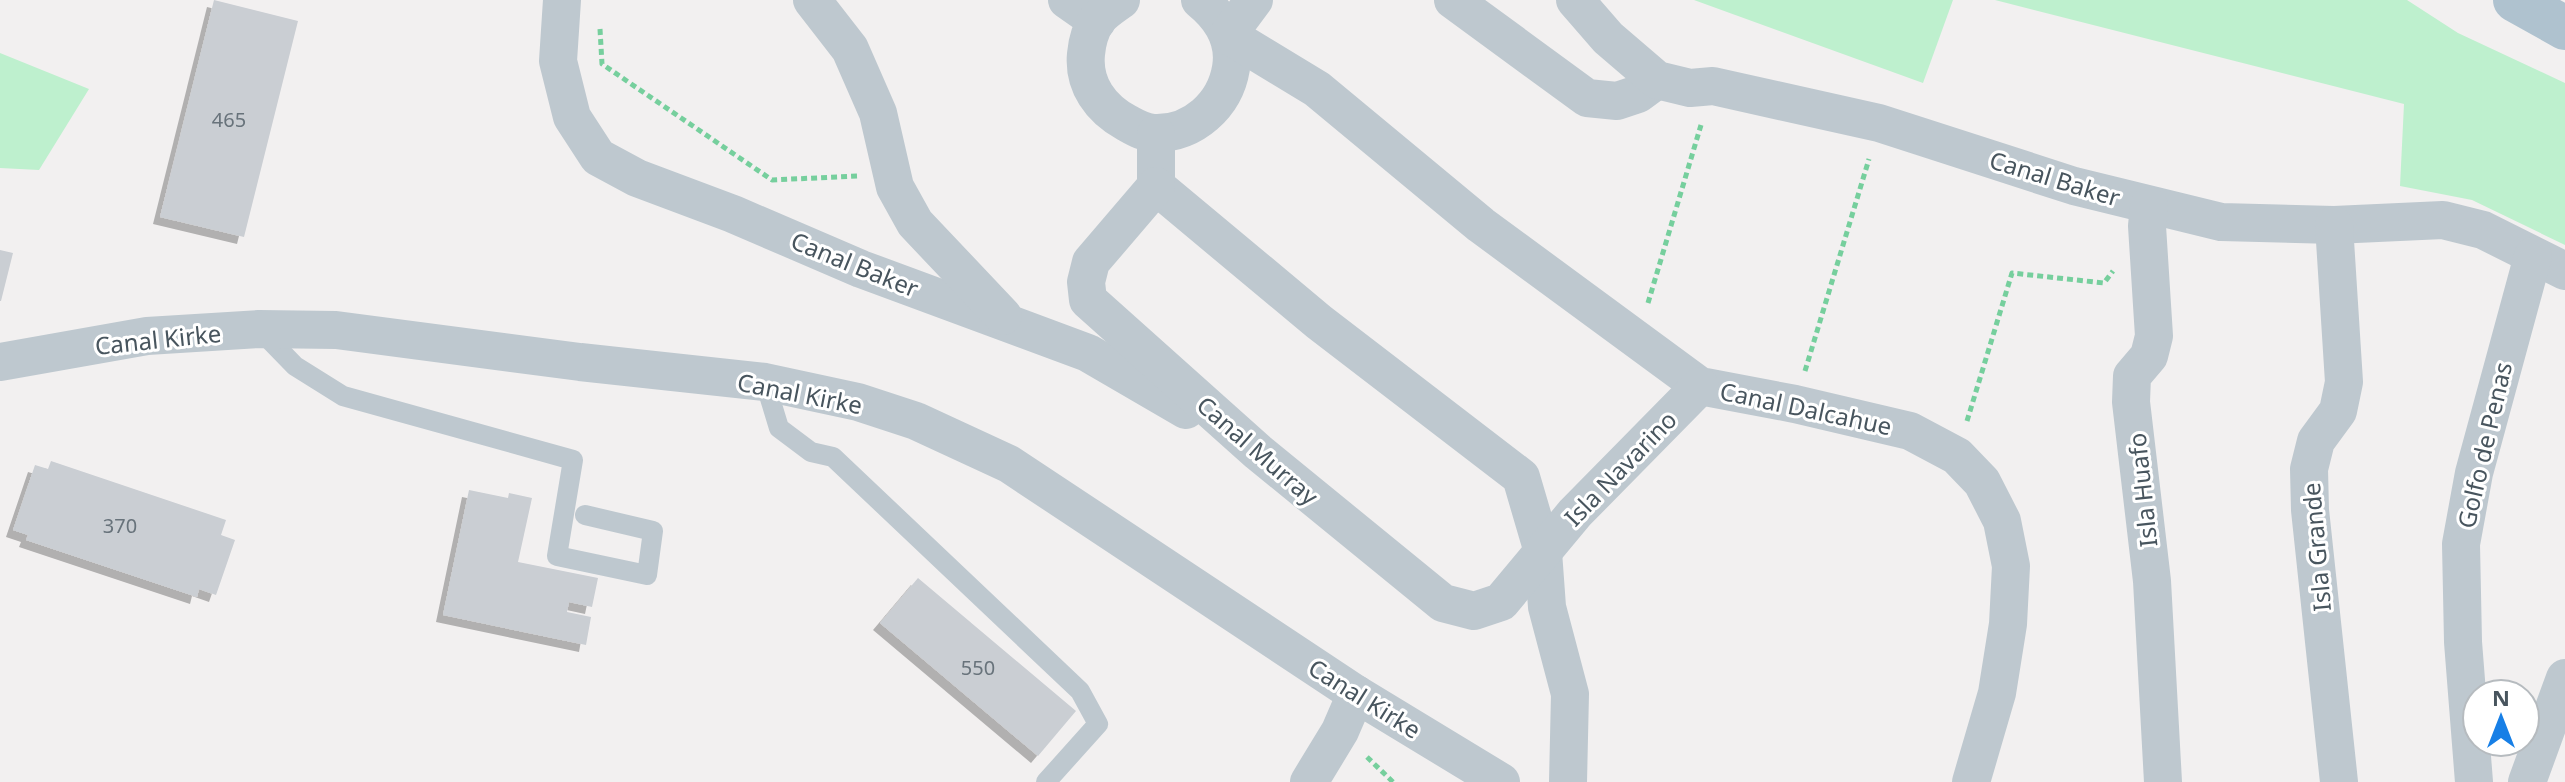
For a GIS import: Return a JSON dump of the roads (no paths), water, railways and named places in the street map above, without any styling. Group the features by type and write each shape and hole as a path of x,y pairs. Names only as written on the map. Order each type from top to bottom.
{"main road":[{"path":"2515,0 2565,28"}],"street":[{"name":"Canal Baker","path":"562,0 558,61 572,117 598,157 637,178 733,214 861,269 1088,353 1258,452"},
{"path":"812,0 850,49 878,113 895,187 915,223 1010,323"},
{"name":"Canal Dalcahue","path":"1200,0 1216,13 1228,35 1317,89 1481,225 1700,386 1910,431 1957,456 1982,482 2002,521 2011,566 2008,624 1997,693 1971,782"},
{"path":"1095,7 1085,63 1090,87 1108,113 1142,131 1156,134 1192,125 1207,115 1228,84 1233,58 1228,35 1254,0"},
{"path":"1453,0 1587,98 1617,101 1638,94 1657,80"},
{"name":"Canal Baker","path":"1575,0 1608,38 1657,80 1690,88 1713,86 1879,123 2074,186 2148,216 2221,222 2334,225 2443,220 2483,230 2549,263"},
{"path":"1156,134 1156,186 1319,322 1521,477 1543,552 1547,607 1570,694 1568,782"},
{"name":"Canal Murray","path":"1156,186 1091,262 1086,282 1088,300 1258,452 1443,603 1474,611 1501,602 1543,552"},
{"name":"Isla Huafo","path":"2148,216 2154,336 2149,356 2132,376 2131,402 2152,581 2163,782"},
{"name":"Isla Grande","path":"2334,225 2344,382 2338,411 2316,441 2309,469 2310,510 2339,782"},
{"name":"Golfo de Penas","path":"2474,782 2463,642 2461,544 2474,473 2549,263"},
{"name":"Canal Kirke","path":"0,362 147,336 259,329 336,330 580,362 765,382 858,402 916,421 1009,464 1356,694 1501,782"},
{"name":"Isla Navarino","path":"1543,552 1575,513 1700,386"},
{"path":"2527,782 2565,678"},
{"path":"1309,782 1340,731 1356,694"}],"lane":[{"path":"259,329 295,366 343,396 573,460 557,556 647,575 653,531 585,515"},
{"path":"765,382 779,428 811,452 833,457 1080,691 1098,724 1046,782"}]}
